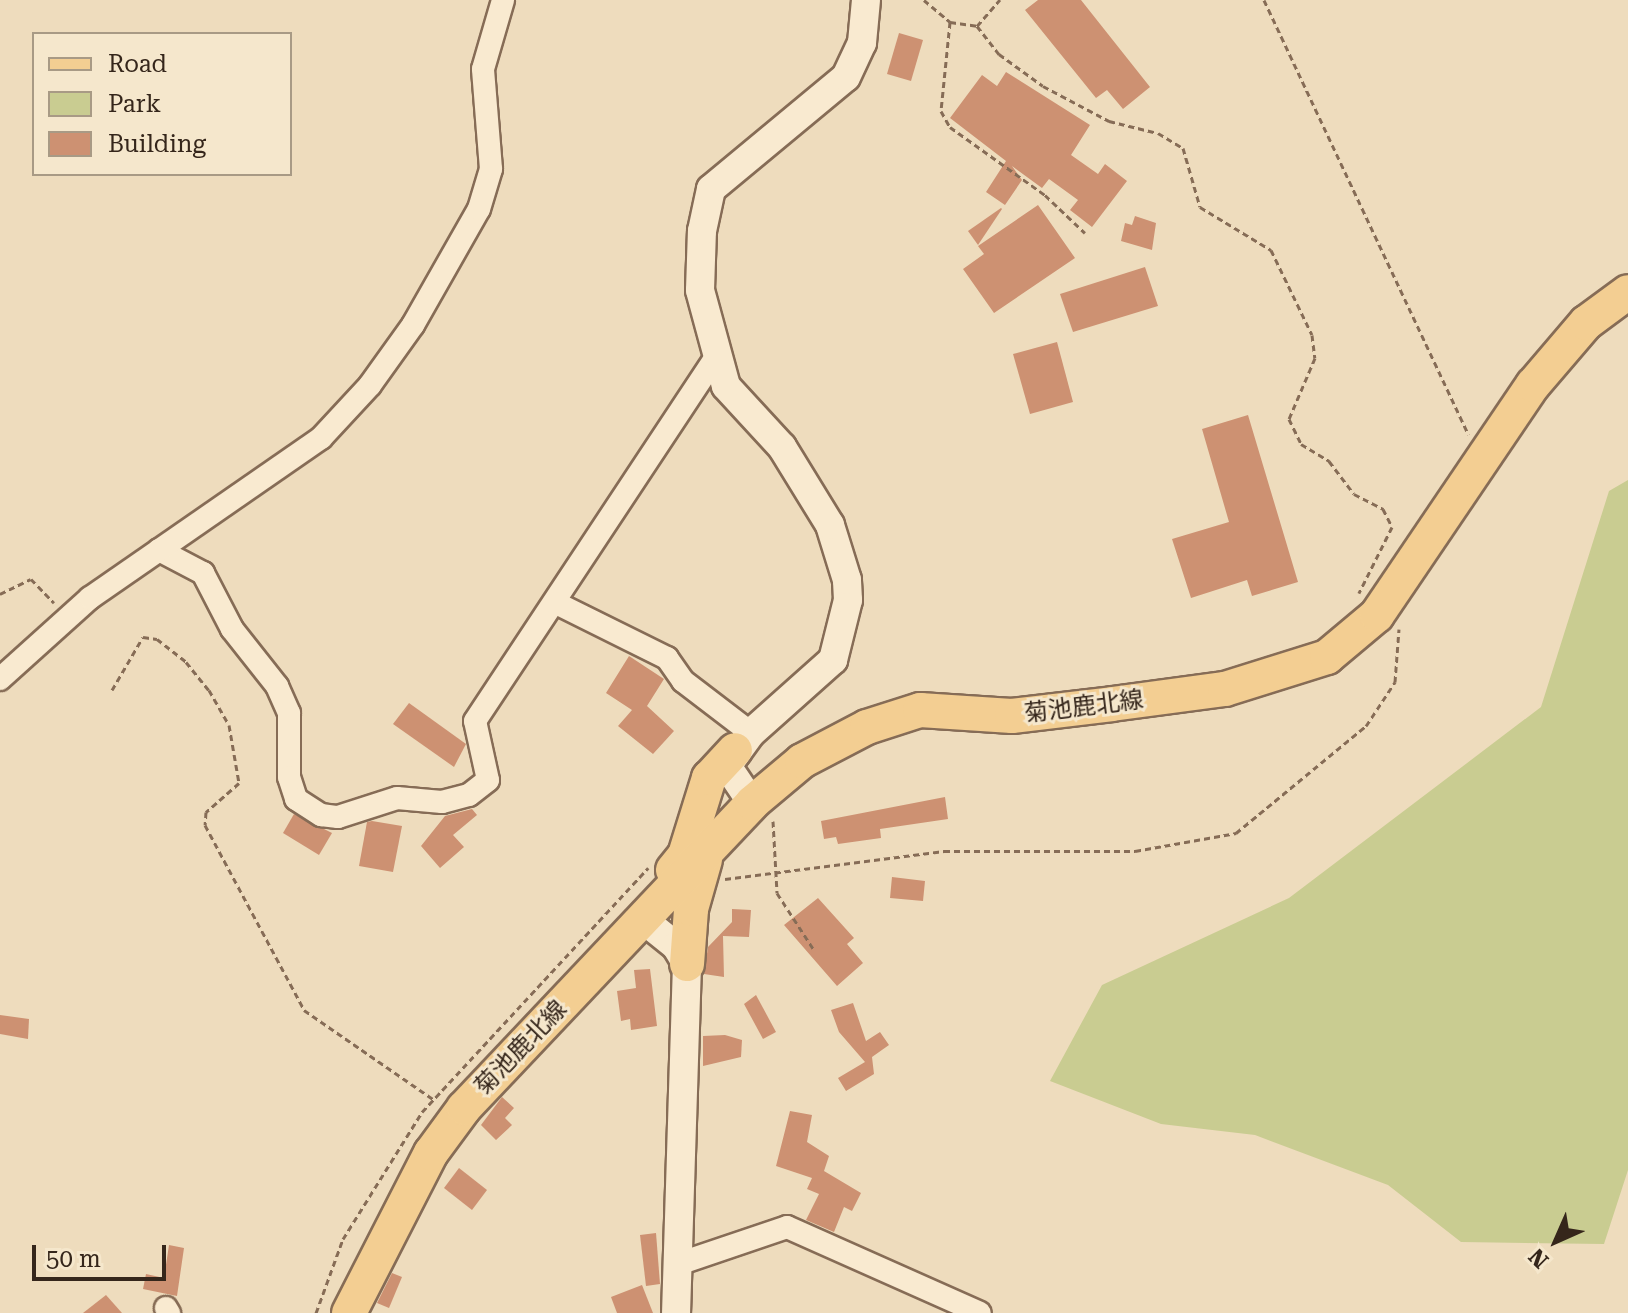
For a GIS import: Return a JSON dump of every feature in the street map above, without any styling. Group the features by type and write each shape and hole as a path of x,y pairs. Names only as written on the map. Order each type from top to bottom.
{"main road":[{"name":"菊池鹿北線","path":"349,1313 431,1153 464,1108 703,864 756,800 802,761 867,727 920,710 1012,716 1126,702 1225,689 1327,657 1395,591 1551,364 1586,323 1628,292"},
{"path":"638,930 685,855 709,778 743,741"},
{"path":"687,964 703,864"}],"street":[{"path":"0,679 68,617 321,438 413,325 479,209 491,169 483,69 503,0"},
{"path":"756,800 730,777 743,741 833,660 848,590 830,525 782,447 726,386 700,290 711,189 846,77 862,43 866,0"},
{"path":"159,550 203,573 232,629 277,686 289,713 289,777 296,799 321,815 338,817 397,798 442,802 469,795 488,780 475,721 556,603 638,469 717,356"},
{"path":"556,603 667,658 683,681 743,741"},
{"path":"638,930 676,946 687,964 676,1313"},
{"path":"678,1264 787,1227 980,1313"}],"path":[{"path":"924,0 950,22 977,26 999,54 1043,86 1109,121 1158,133 1183,148 1200,207 1271,250 1312,335 1315,358 1289,419 1301,444 1329,461 1354,494 1383,509 1392,527 1353,605"},
{"path":"977,26 1000,0"},
{"path":"1264,0 1400,280 1465,430 1486,457"},
{"path":"950,22 941,111 950,127 1045,195 1085,233"},
{"path":"0,594 31,579 68,617"},
{"path":"703,864 776,874 944,851 1135,851 1236,833 1380,708 1395,682 1400,612 1395,591"},
{"path":"112,690 143,637 157,639 186,662 209,690 229,725 239,783 206,812 205,825 304,1010 433,1099"},
{"path":"756,800 773,816 776,874 784,911 814,950"},
{"path":"316,1313 343,1239 384,1164 433,1099 655,858"}],"green space":[{"path":"1628,480 1628,1170 1604,1244 1461,1242 1388,1185 1255,1135 1161,1124 1050,1081 1102,985 1289,898 1541,707 1609,491"}],"building":[{"path":"1038,0 1081,0 1150,87 1123,109 1107,90 1096,98 1025,10"},
{"path":"899,33 923,40 911,81 887,74"},
{"path":"1006,72 1090,125 1071,155 1098,174 1105,164 1127,181 1092,227 1070,210 1078,200 1049,179 1042,188 1012,166 1022,180 1005,205 986,192 1006,161 950,118 982,75 997,86"},
{"path":"1038,205 1075,258 994,313 963,269 984,254 978,246"},
{"path":"1002,209 978,245 968,231"},
{"path":"1135,216 1156,223 1152,250 1121,241 1125,223 1132,225"},
{"path":"1145,267 1158,306 1073,332 1060,294"},
{"path":"1057,342 1073,402 1030,414 1013,354"},
{"path":"1248,415 1298,582 1252,596 1247,580 1191,598 1172,539 1229,522 1202,429"},
{"path":"629,656 664,679 647,706 674,731 653,754 618,726 632,710 606,693"},
{"path":"409,703 466,744 454,767 393,724"},
{"path":"945,797 948,819 880,829 881,838 838,844 836,837 824,839 821,821"},
{"path":"472,809 477,815 453,835 464,847 440,868 421,846 445,816"},
{"path":"294,814 332,833 319,855 283,833"},
{"path":"367,822 402,826 393,872 359,866"},
{"path":"892,877 925,881 923,901 890,898"},
{"path":"818,898 854,938 847,944 863,963 837,986 784,925"},
{"path":"732,909 751,910 749,937 723,936 724,977 704,974 708,947 732,922"},
{"path":"650,969 657,1026 631,1030 630,1019 621,1021 617,991 636,988 634,970"},
{"path":"756,995 776,1032 763,1039 744,1004"},
{"path":"853,1003 866,1041 880,1032 889,1045 872,1057 874,1074 846,1091 838,1078 865,1062 839,1032 831,1010"},
{"path":"0,1015 29,1019 28,1039 0,1034"},
{"path":"725,1035 742,1040 741,1057 703,1066 703,1036"},
{"path":"502,1097 514,1108 505,1118 512,1125 496,1140 481,1125"},
{"path":"790,1111 812,1115 807,1142 829,1156 824,1171 861,1193 852,1211 844,1207 834,1232 806,1220 819,1194 807,1189 812,1178 776,1166"},
{"path":"459,1168 487,1190 472,1210 444,1188"},
{"path":"656,1233 660,1284 646,1286 640,1235"},
{"path":"169,1245 184,1248 177,1296 143,1289 146,1274 164,1278"},
{"path":"392,1273 402,1277 389,1308 377,1303"},
{"path":"642,1285 653,1313 617,1313 611,1297"},
{"path":"106,1295 122,1313 83,1313"}]}
